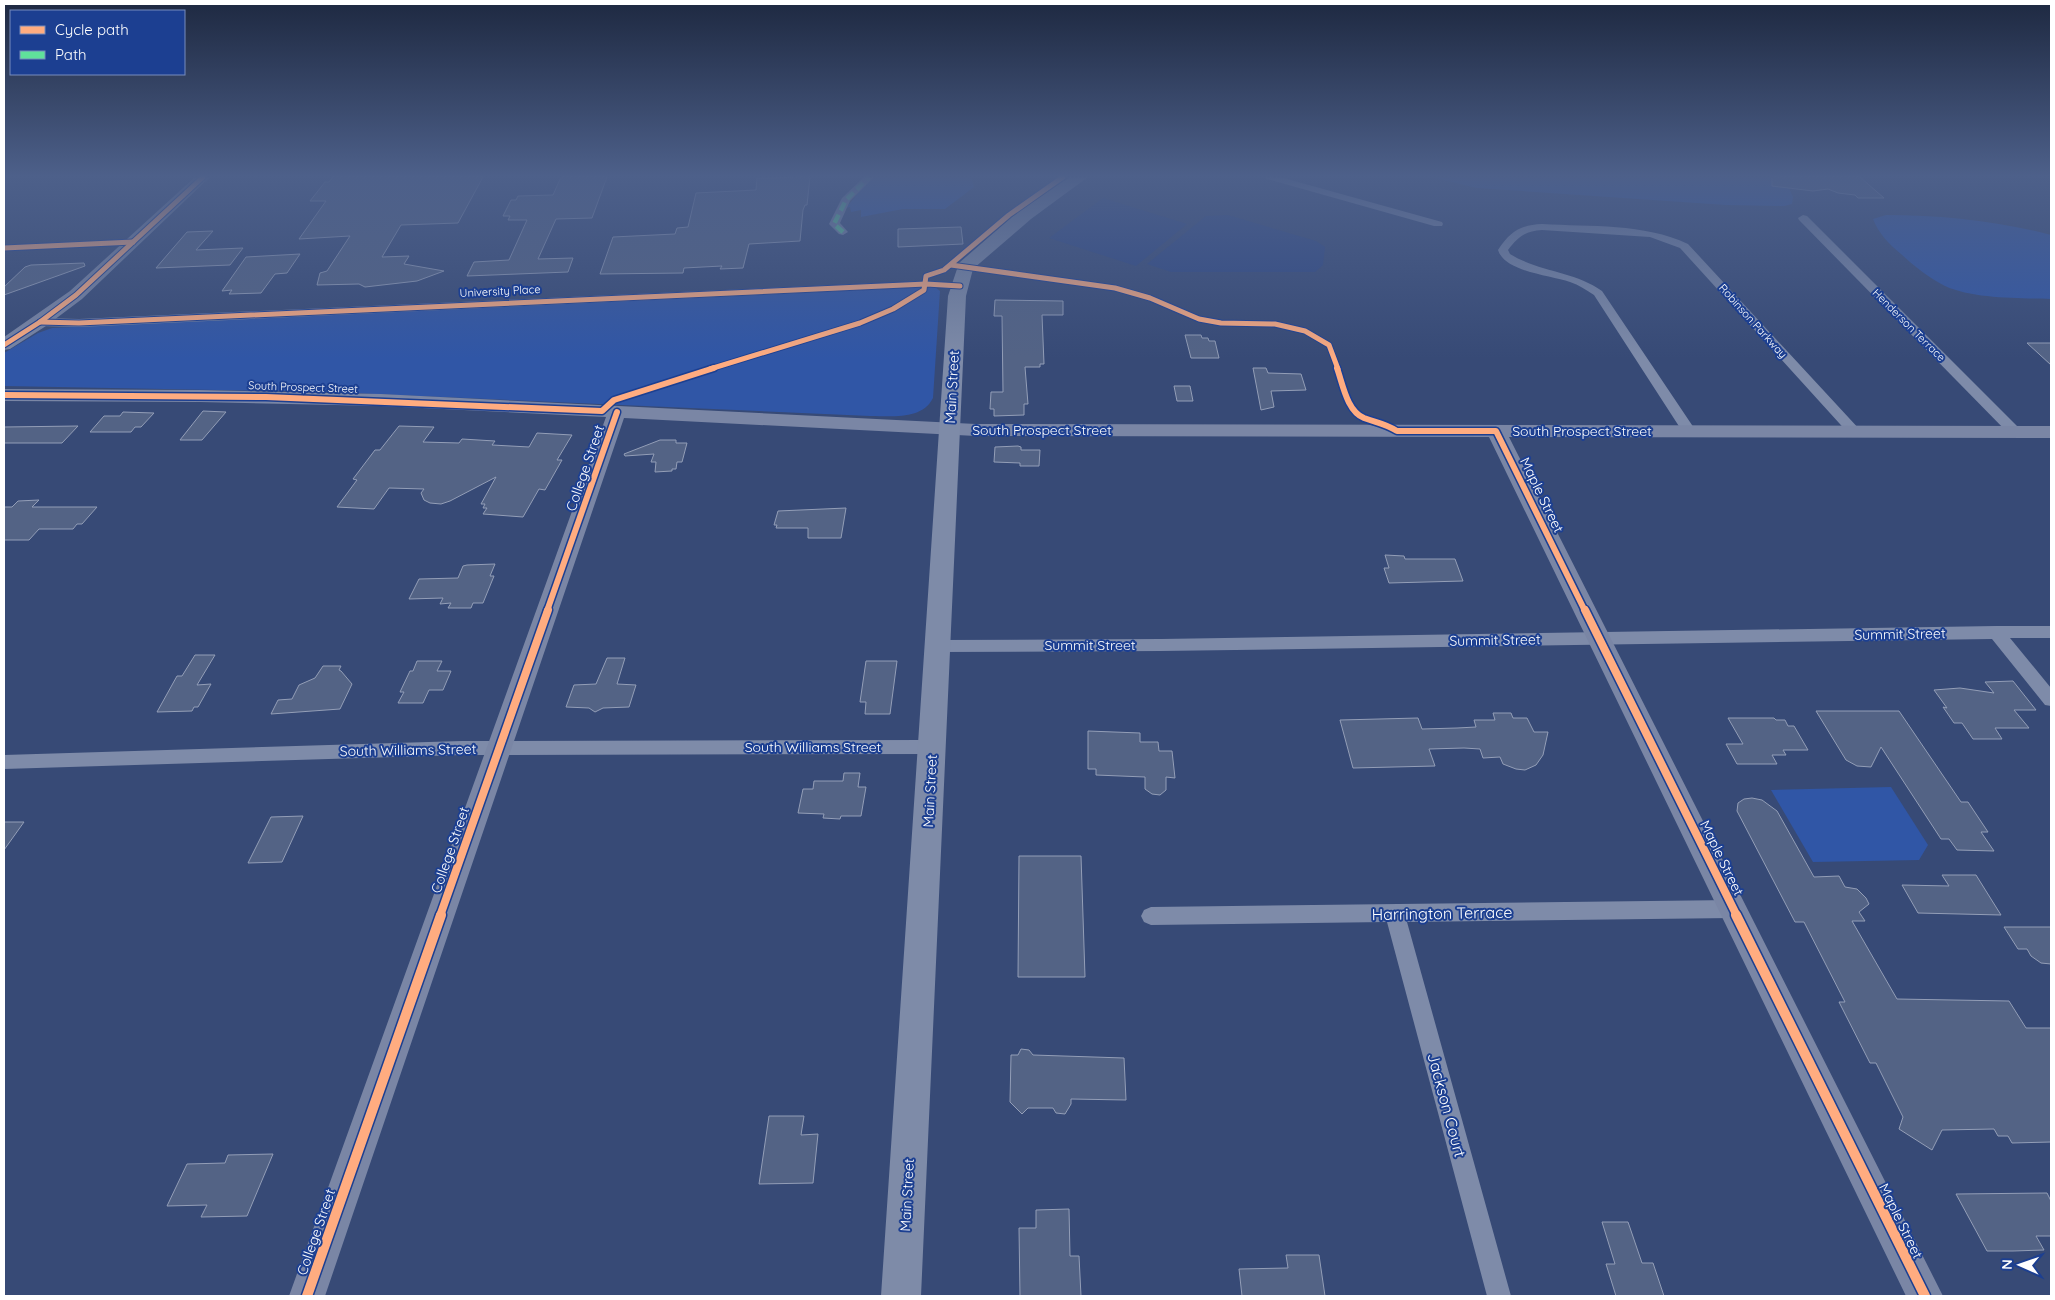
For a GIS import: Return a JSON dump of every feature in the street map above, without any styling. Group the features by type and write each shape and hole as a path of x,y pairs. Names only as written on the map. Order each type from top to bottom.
{"main road":[{"name":"Main Street","path":"900,1296 939,646 955,308 964,267 998,238"},
{"path":"960,286 1016,238"}],"street":[{"path":"4,345 40,322 76,295 138,238"},
{"name":"Robinson Parkway","path":"1512,238 1503,250 1505,256 1517,263 1577,280 1598,293 1689,431"},
{"name":"Robinson Parkway","path":"1665,238 1684,246 1854,431"},
{"name":"Henderson Terrace","path":"1822,238 2014,432"},
{"path":"4,248 133,242"},
{"name":"University Place","path":"40,322 127,320 926,284 960,286"},
{"name":"South Prospect Street","path":"4,394 285,397 950,429 2051,432"},
{"name":"College Street","path":"307,1296 617,412"},
{"name":"Maple Street","path":"1496,431 1925,1296"},
{"path":"1996,632 2051,700"},
{"name":"Summit Street","path":"939,646 2051,632"},
{"name":"South Williams Street","path":"4,762 499,748 933,747"},
{"name":"Harrington Terrace","path":"1151,916 1733,909"},
{"name":"Jackson Court","path":"1395,914 1499,1296"}],"shaded area":[{"path":"1049,238 1170,238 1136,266"},
{"path":"1179,238 1305,238 1316,241 1325,247 1323,265 1315,272 1171,272 1147,264"},
{"path":"1885,238 2051,238 2051,299 1983,296 1945,286 1916,267"},
{"path":"935,287 940,291 933,398 922,410 897,416 329,392 4,386 4,353 38,333 52,328"},
{"path":"1891,787 1928,845 1919,860 1813,862 1771,790"}],"building":[{"path":"182,238 207,238 196,250 243,248 230,265 156,268"},
{"path":"349,238 393,238 382,257 409,256 404,264 444,271 417,281 365,287 359,284 317,285 320,273 327,271"},
{"path":"519,238 548,238 538,259 573,258 568,272 467,276 474,262 509,260"},
{"path":"613,238 800,238 800,241 749,244 743,268 720,269 722,266 684,268 683,273 600,274"},
{"path":"898,238 962,238 963,244 898,247"},
{"path":"300,254 287,273 275,274 261,293 229,294 232,290 222,291 246,257"},
{"path":"84,263 85,266 4,295 4,287 25,267 31,265"},
{"path":"995,300 1063,301 1063,315 1042,315 1044,364 1040,364 1040,367 1025,367 1028,404 1024,404 1024,415 994,416 994,409 990,409 991,392 1003,392 1002,316 994,316"},
{"path":"1185,335 1201,335 1202,338 1208,338 1209,341 1215,341 1219,358 1191,358"},
{"path":"2027,343 2051,343 2051,365"},
{"path":"1253,368 1266,368 1268,373 1301,374 1306,390 1271,391 1274,407 1261,410"},
{"path":"1174,386 1190,386 1193,401 1177,401"},
{"path":"203,411 226,412 202,440 180,440"},
{"path":"123,412 154,413 141,427 135,427 131,432 90,432 104,416 120,416"},
{"path":"78,426 62,443 4,443 4,427"},
{"path":"399,426 434,427 423,442 459,443 462,439 495,441 492,445 529,447 537,433 572,435 557,460 562,460 545,490 539,489 523,517 483,514 487,508 483,508 485,504 481,504 496,477 441,504 430,503 424,500 421,493 424,489 389,488 374,509 337,507 357,480 353,479 375,450 380,450"},
{"path":"660,440 676,440 676,443 687,443 682,462 677,462 676,469 672,469 672,471 655,472 656,462 651,462 654,454 625,456 624,454"},
{"path":"995,447 1021,447 1021,450 1040,450 1039,466 1020,466 1020,463 994,462"},
{"path":"39,500 32,507 97,507 82,524 77,524 73,529 39,529 29,540 4,540 4,507 12,507 18,501"},
{"path":"846,508 841,538 808,538 808,528 776,528 777,525 774,525 778,511"},
{"path":"1385,555 1404,556 1405,559 1455,559 1463,581 1389,583 1384,568 1389,568"},
{"path":"495,564 490,576 494,576 483,603 473,603 471,608 448,608 451,603 440,604 443,598 409,599 419,579 458,578 463,566"},
{"path":"195,655 215,655 197,685 211,684 198,707 194,707 192,711 157,712 177,676 182,676"},
{"path":"607,658 625,658 617,684 636,685 629,707 603,708 595,712 589,708 566,707 574,685 596,684"},
{"path":"417,661 442,661 437,671 451,671 443,690 429,690 423,703 398,703 404,692 400,692"},
{"path":"866,661 897,661 890,714 865,714 866,702 860,702"},
{"path":"323,666 341,666 339,670 352,684 340,709 271,714 278,700 292,699 299,685 315,678"},
{"path":"2013,681 2036,710 2014,710 2029,728 1995,728 2002,739 1973,739 1962,723 1954,723 1943,707 1947,708 1934,690 1960,688 1994,693 1985,682"},
{"path":"1816,711 1899,711 1961,802 1968,802 1988,832 1981,832 1994,851 1957,850 1949,839 1941,839 1881,747 1871,767 1857,766 1846,760"},
{"path":"1493,713 1511,713 1513,718 1527,718 1534,732 1548,732 1543,755 1536,765 1525,770 1516,769 1503,764 1500,757 1483,758 1480,749 1464,748 1429,749 1435,766 1353,768 1340,720 1418,718 1422,729 1457,728 1476,727 1474,720 1495,720"},
{"path":"1728,718 1774,718 1776,720 1785,720 1788,726 1794,726 1808,750 1783,750 1786,755 1772,755 1777,764 1737,764 1726,744 1743,744"},
{"path":"1088,731 1140,733 1140,742 1158,742 1159,751 1172,751 1175,778 1166,777 1166,790 1160,795 1152,794 1145,789 1145,777 1096,775 1096,769 1088,769"},
{"path":"844,773 860,773 858,787 866,787 861,816 841,816 840,819 823,818 824,814 798,813 803,789 813,789 814,781 843,781"},
{"path":"1744,799 1762,800 1777,811 1814,877 1839,876 1845,887 1857,889 1866,898 1869,904 1859,912 1865,921 1852,921 1897,999 2009,1001 2026,1028 2051,1028 2051,1142 2012,1143 2008,1136 1998,1136 1994,1129 1942,1130 1932,1150 1899,1129 1903,1117 1876,1063 1870,1063 1839,1002 1845,1002 1804,922 1795,922 1737,811 1738,803"},
{"path":"303,816 282,862 248,863 271,817"},
{"path":"4,822 24,822 4,850"},
{"path":"1019,856 1081,856 1085,977 1018,977"},
{"path":"1942,875 1976,875 2001,915 1918,913 1902,885 1949,886"},
{"path":"2004,927 2051,927 2051,964 2041,963 2031,956 2027,949 2018,949"},
{"path":"1021,1049 1029,1050 1033,1055 1124,1058 1126,1100 1071,1099 1071,1104 1065,1114 1056,1113 1053,1108 1028,1108 1022,1114 1010,1102 1011,1055 1018,1055"},
{"path":"769,1116 804,1116 801,1135 818,1134 813,1183 759,1184"},
{"path":"273,1154 247,1216 201,1217 207,1205 167,1206 187,1164 225,1163 228,1155"},
{"path":"2047,1193 2051,1201 2051,1236 2036,1236 2044,1250 2013,1251 1987,1251 1956,1194"},
{"path":"1069,1209 1070,1256 1079,1256 1081,1296 1020,1296 1019,1228 1036,1228 1036,1210"},
{"path":"1602,1222 1628,1222 1642,1263 1653,1263 1664,1296 1616,1296 1606,1264 1615,1264"},
{"path":"1286,1255 1319,1255 1325,1296 1242,1296 1239,1269 1288,1268"}],"cycle path":[{"path":"4,345 40,322 76,295 138,238"},
{"path":"4,395 266,397 602,411 609,402 618,398 860,323 893,309 924,290 926,276 944,270 982,238"},
{"path":"4,248 133,242"},
{"path":"951,265 1115,288 1150,298 1199,319 1221,323 1275,324 1305,331 1329,345 1353,411 1364,418 1384,423 1397,431 1496,431 1925,1296"},
{"path":"40,322 79,323 926,284 960,286"},
{"path":"307,1296 617,412"}]}
